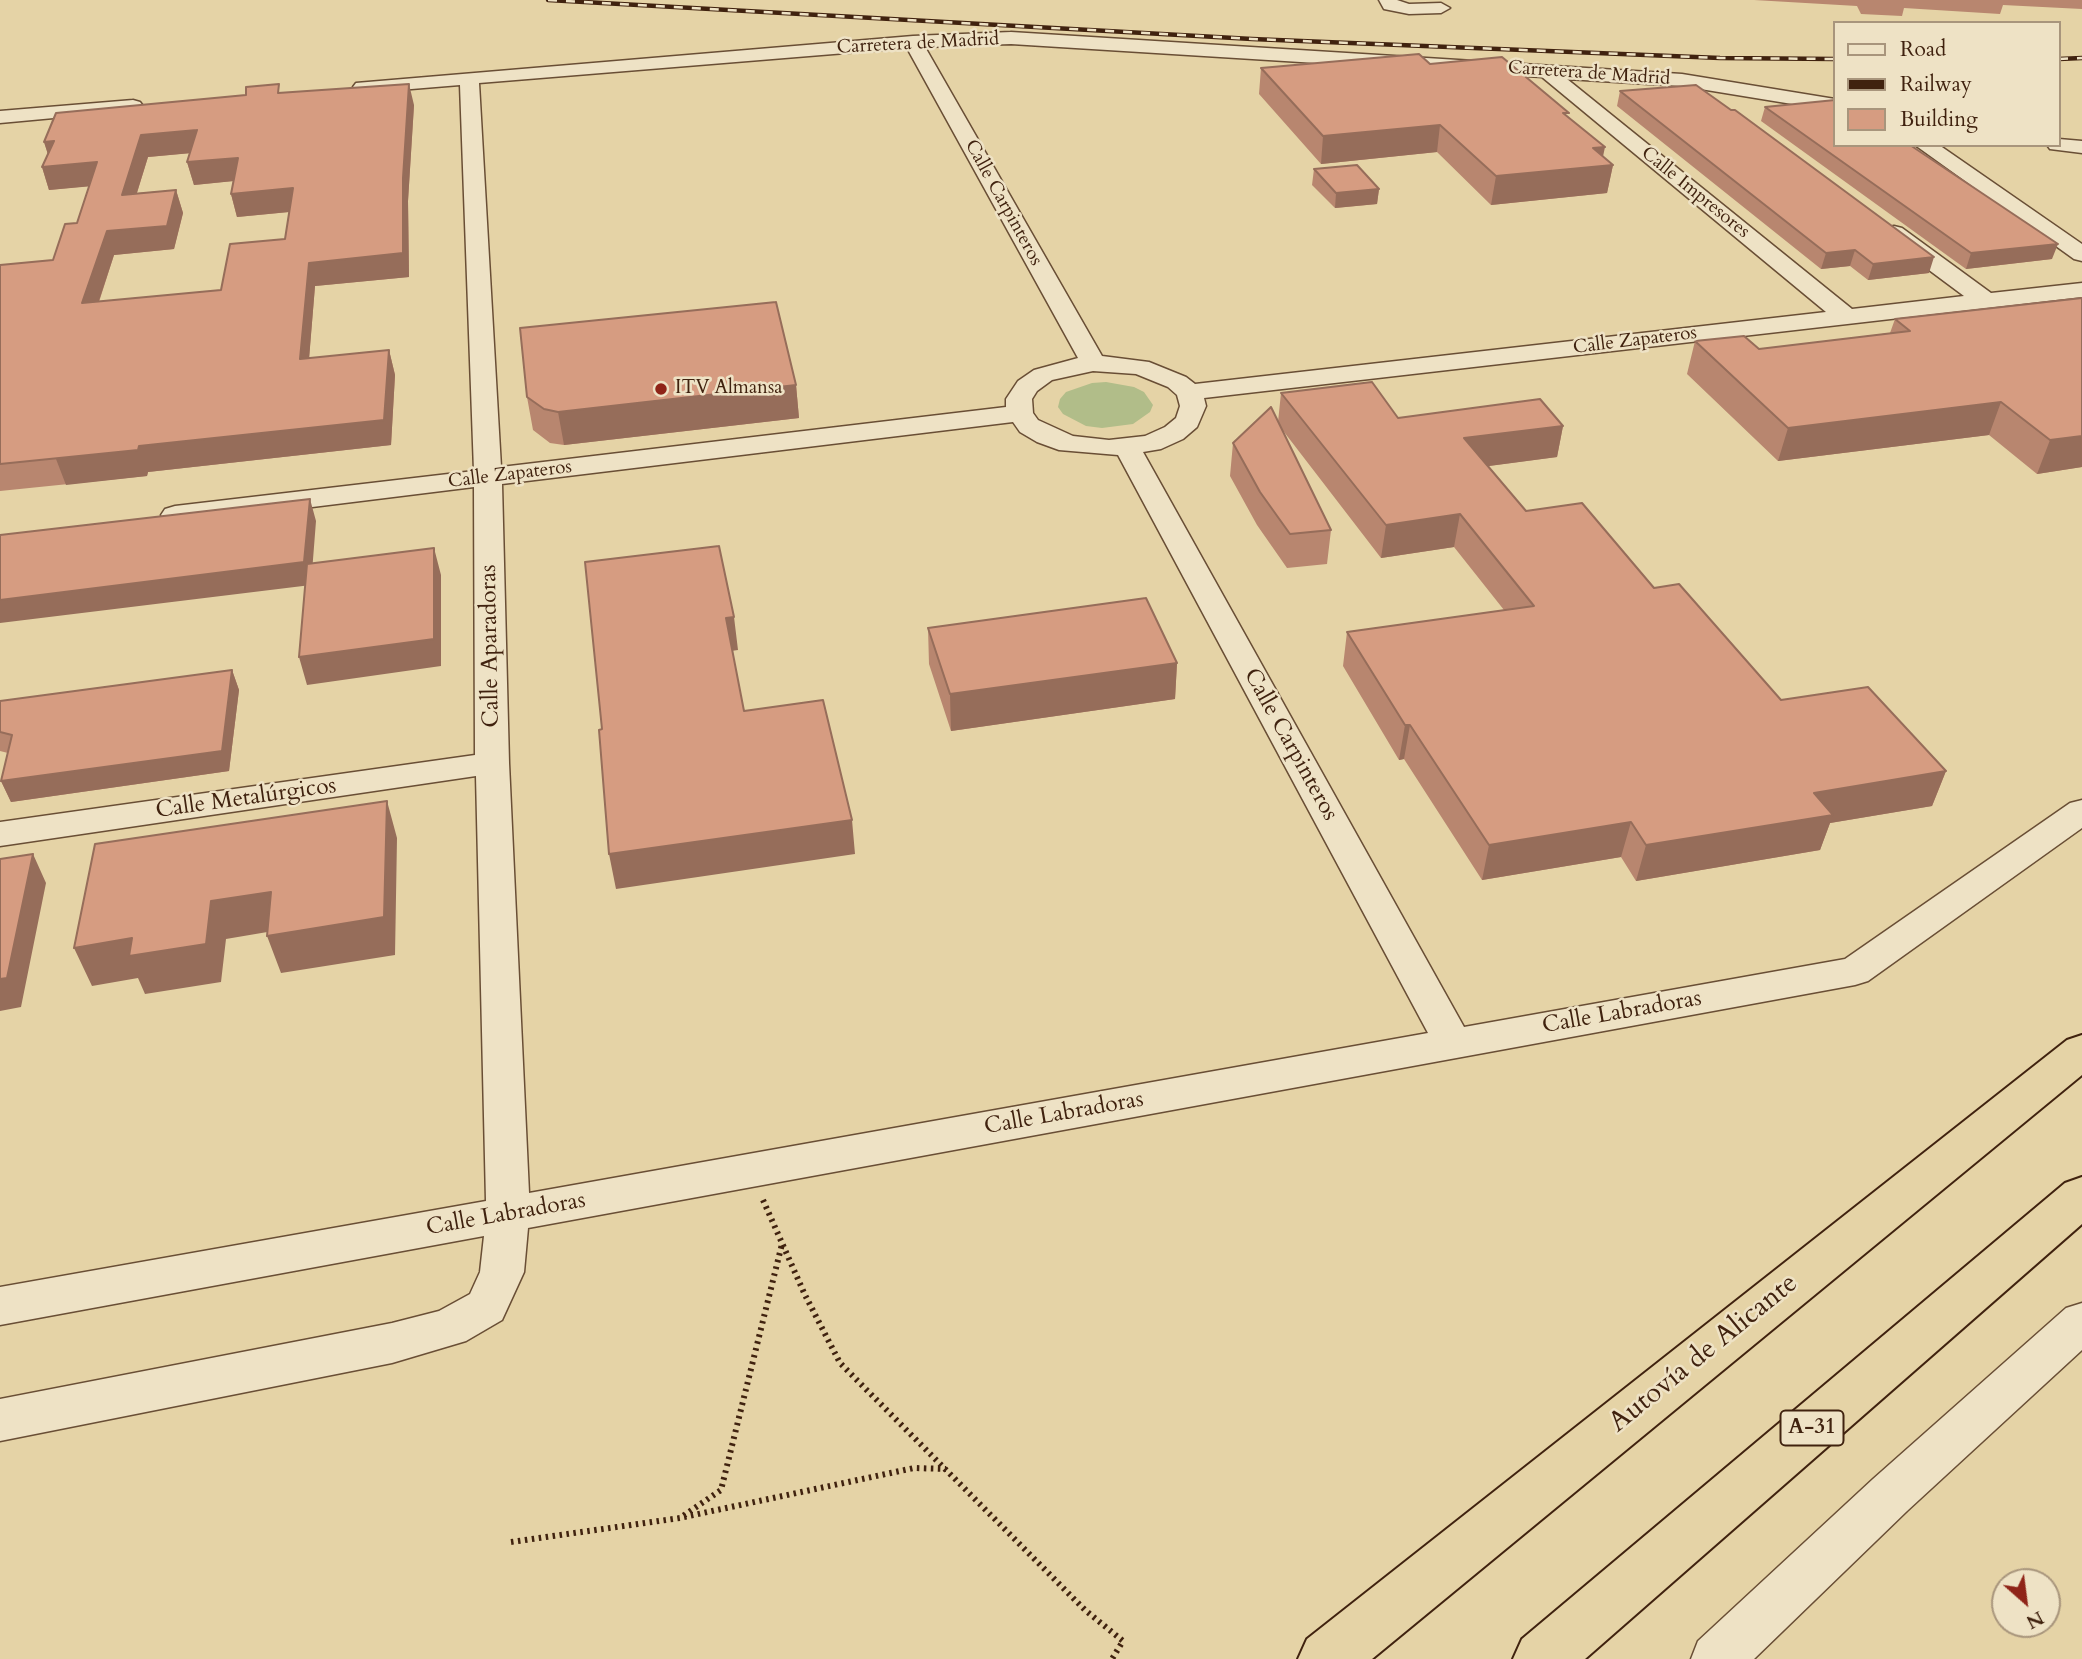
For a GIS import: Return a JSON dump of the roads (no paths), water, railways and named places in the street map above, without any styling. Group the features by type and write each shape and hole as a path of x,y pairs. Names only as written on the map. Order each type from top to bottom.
{"highway":[{"name":"Autovía de Alicante","path":"1327,1659 2082,1052"},
{"name":"A-31","path":"1542,1659 2082,1196"}],"street":[{"path":"1388,0 1390,5 1409,9 1441,8"},
{"name":"Carretera de Madrid","path":"347,89 913,42 1011,38 1545,70 1693,82 1834,105"},
{"name":"Calle Carpinteros","path":"913,42 1093,363"},
{"name":"Calle Impresores","path":"1545,70 1846,316"},
{"name":"Calle Aparadoras","path":"0,1420 392,1343 450,1327 485,1307 502,1272 508,1214 492,764 488,478 469,79"},
{"path":"1693,82 1725,108"},
{"path":"3,123 157,104"},
{"path":"2061,145 2082,147"},
{"path":"1928,147 2082,254"},
{"path":"1877,220 1986,301"},
{"name":"Calle Zapateros","path":"1189,392 2082,290"},
{"path":"1093,363 1140,366 1161,373 1189,392 1193,406 1188,421 1174,433 1127,447 1095,448 1069,444 1046,436 1029,426 1020,413 1018,399 1027,386 1055,371 1093,363"},
{"name":"Calle Zapateros","path":"149,518 1020,413"},
{"name":"Calle Carpinteros","path":"1127,447 1454,1044"},
{"name":"Calle Metalúrgicos","path":"0,834 492,764"},
{"name":"Calle Labradoras","path":"0,1306 1855,971 2082,811"},
{"path":"1717,1659 1890,1494 2082,1322"}],"railway":[{"path":"548,0 1252,39 1720,58 1834,59"},
{"path":"2061,59 2082,58"}],"place":[{"name":"ITV Almansa","path":"661,389"}]}
